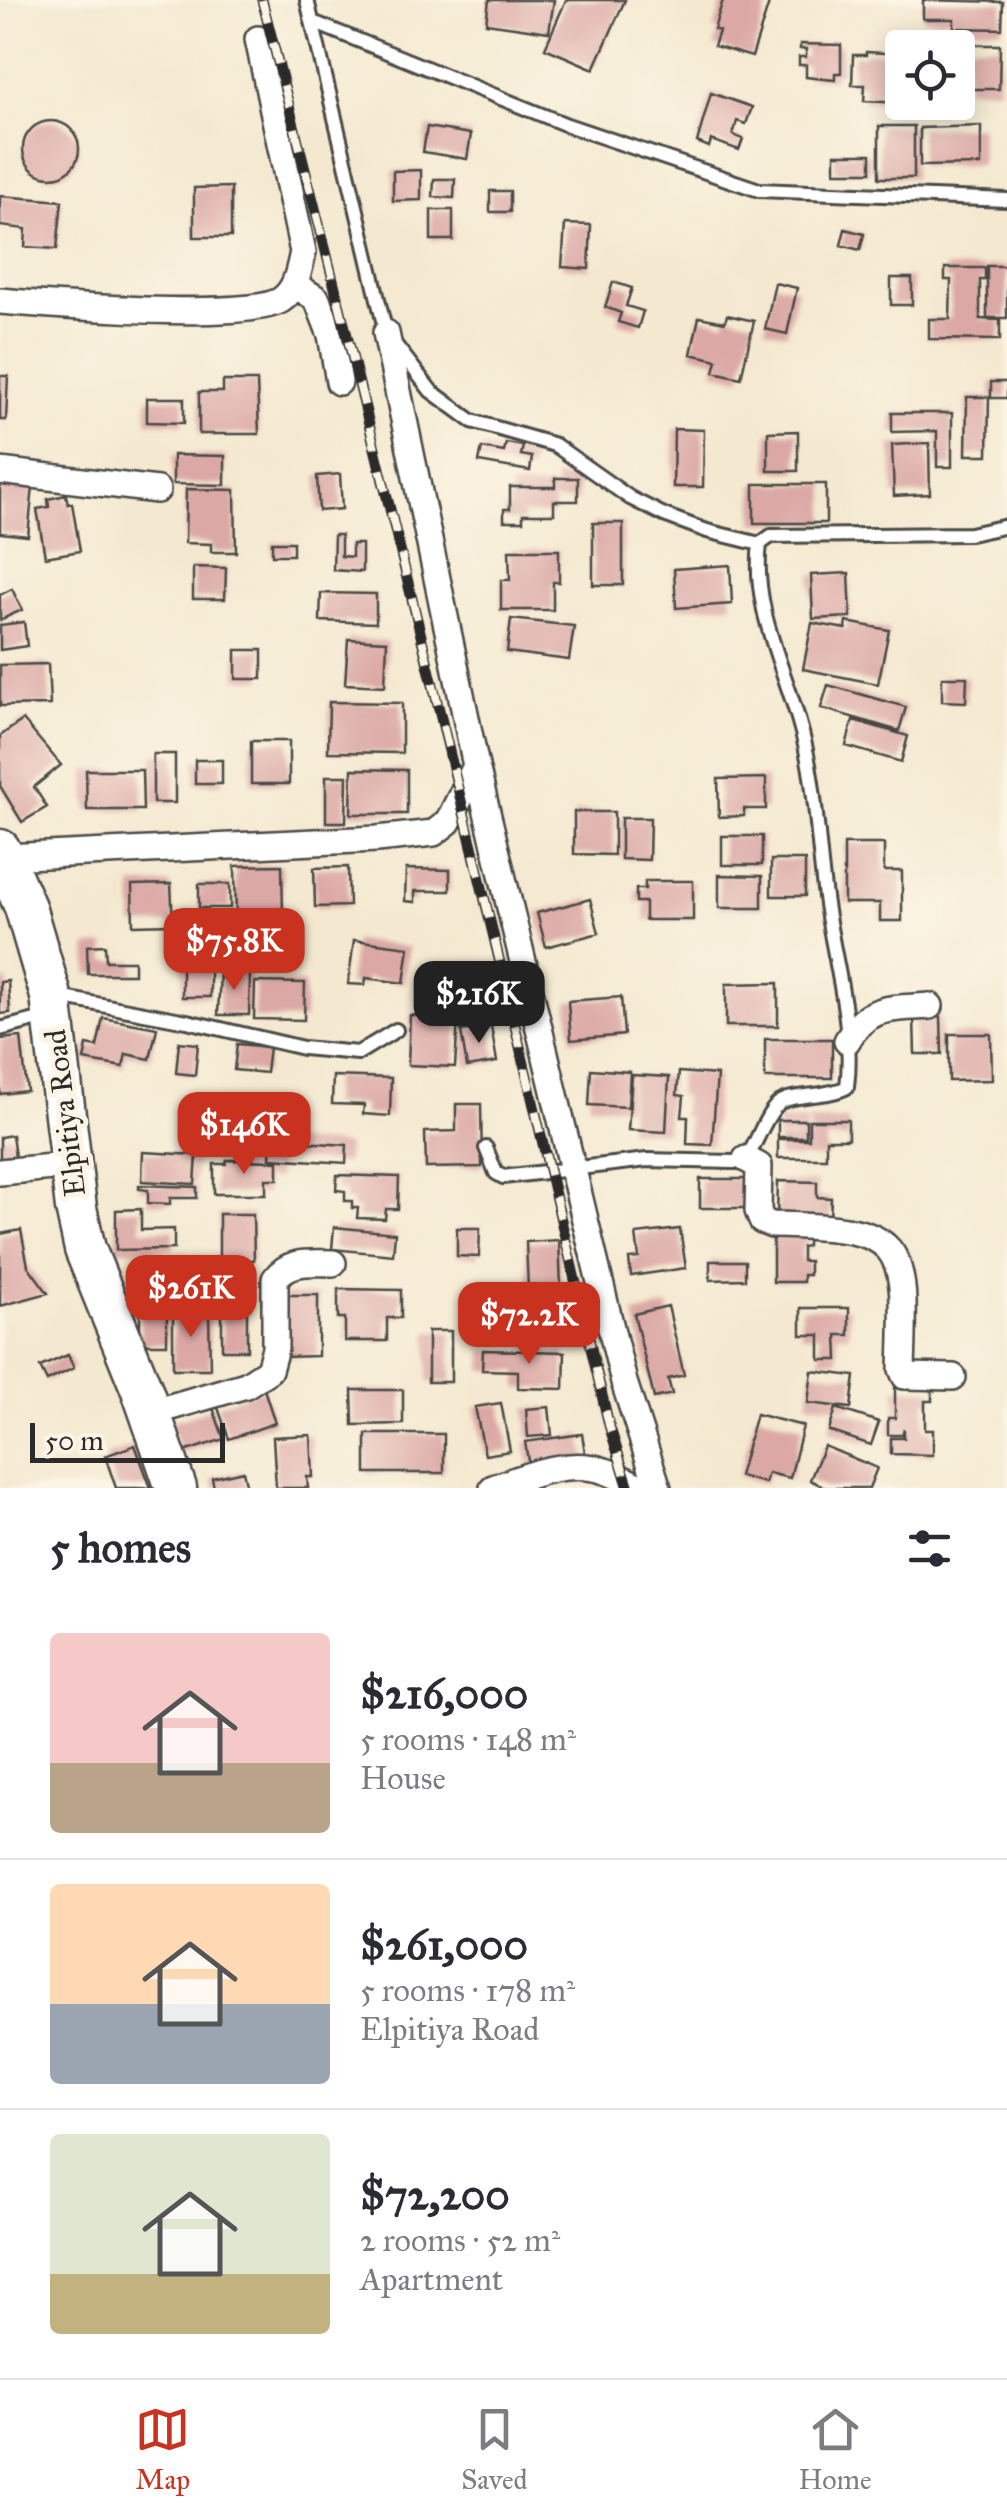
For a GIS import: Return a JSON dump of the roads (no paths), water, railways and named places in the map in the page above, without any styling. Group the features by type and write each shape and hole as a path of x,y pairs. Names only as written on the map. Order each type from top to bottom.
{"main road":[{"name":"Elpitiya Road","path":"2,854 25,907 52,1006 76,1208 85,1250 176,1488"}],"street":[{"path":"0,301 150,309 247,308 280,300 295,285 303,252 258,39"},
{"path":"295,285 317,299 331,334 339,382"},
{"path":"386,333 476,766 624,1382 658,1488"},
{"path":"0,472 157,490"},
{"path":"2,854 377,839 434,833 448,822 476,766"},
{"path":"848,1040 858,1022 873,1012 930,1006"},
{"path":"746,1159 759,1166 758,1211 762,1221 772,1225 855,1230 874,1236 890,1248 902,1273 902,1369 906,1376 953,1377"},
{"path":"0,1172 73,1165"},
{"path":"150,1413 246,1385 270,1370 275,1348 275,1279 281,1271 298,1263 333,1263"},
{"path":"493,1488 536,1472 578,1467 603,1470 642,1488"}],"lane":[{"path":"307,0 386,333 432,391 472,421 555,445 630,498 664,515 760,544"},
{"path":"314,22 551,119 759,190 1007,200"},
{"path":"760,544 772,536 970,534 1007,526"},
{"path":"486,1148 496,1174 503,1176 648,1160 734,1162 746,1159 779,1104 795,1098 832,1095 846,1087 848,1040 824,892 816,812 800,724 776,658 760,582 760,544"},
{"path":"0,1029 52,1006 187,1021 303,1048 358,1053 396,1030"}],"railway":[{"path":"262,0 440,712 609,1425 629,1488"}]}
